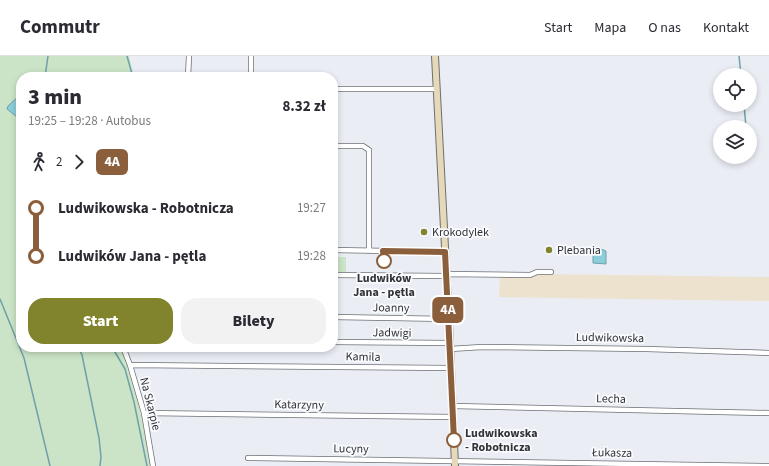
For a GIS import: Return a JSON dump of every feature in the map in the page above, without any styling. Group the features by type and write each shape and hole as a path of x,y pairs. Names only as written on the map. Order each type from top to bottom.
{"street":[{"path":"188,72 189,56"},
{"path":"251,56 251,72"},
{"path":"435,56 455,463"},
{"path":"338,89 437,89"},
{"path":"338,146 367,147 370,154 369,251"},
{"path":"338,250 445,252"},
{"path":"338,275 530,275 537,272 551,272"},
{"name":"Joanny","path":"338,317 449,319"},
{"name":"Jadwigi","path":"338,342 450,346"},
{"name":"Ludwikowska","path":"450,346 769,353"},
{"name":"Na Skarpie","path":"125,352 144,413 153,466"},
{"name":"Kamila","path":"130,365 451,368"},
{"name":"Lecha","path":"453,406 769,413"},
{"name":"Katarzyny","path":"144,413 453,417"},
{"name":"Lucyny","path":"248,458 455,463"},
{"name":"Łukasza","path":"455,463 769,466"}],"shaded area":[{"path":"537,274 769,277 769,301 499,297 500,277 530,278"}],"green space":[{"path":"0,56 129,56 133,72 16,72 16,352 123,352 139,406 151,466 0,466"},
{"path":"338,257 346,257 346,272 338,272"}],"water":[{"path":"16,99 16,116 7,109 8,106"},
{"path":"593,249 601,249 606,251 606,264 593,263"}],"waterway":[{"path":"46,72 48,56"},
{"path":"127,56 131,72"},
{"path":"739,56 740,68"},
{"path":"745,112 745,120"},
{"path":"0,299 16,338"},
{"path":"22,352 50,466"},
{"path":"80,352 99,438 101,457 100,466"},
{"path":"115,352 125,369 134,402 147,466"}],"bus line":[{"name":"4A","path":"384,261 383,251 445,252 454,440"}],"place":[{"name":"Krokodylek","path":"424,232"},
{"name":"Plebania","path":"549,250"},
{"name":"Ludwików Jana - pętla","path":"384,261"},
{"name":"Ludwikowska - Robotnicza","path":"454,440"}]}
